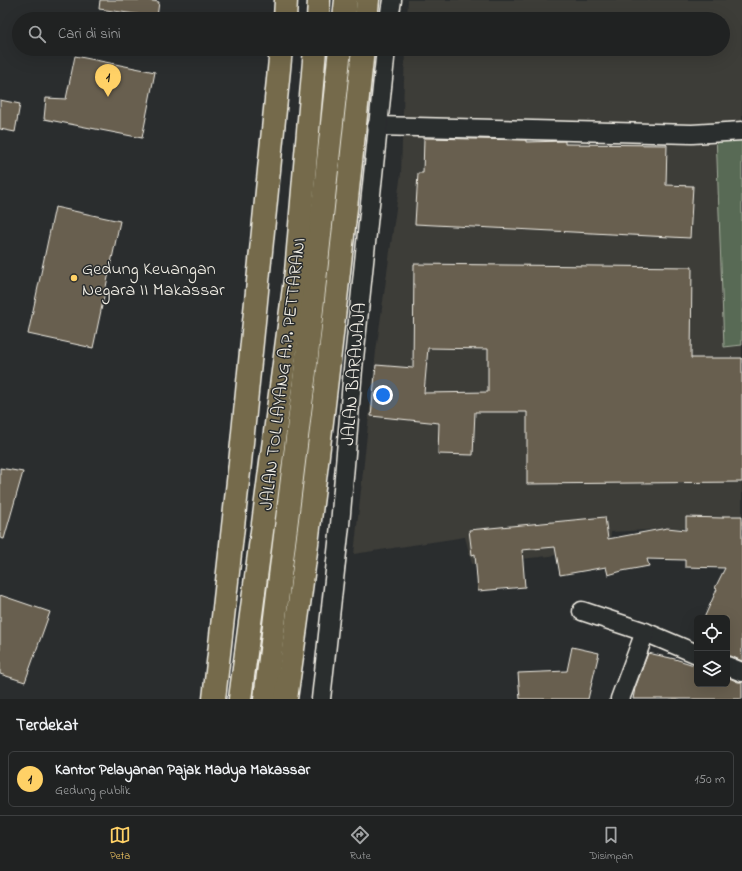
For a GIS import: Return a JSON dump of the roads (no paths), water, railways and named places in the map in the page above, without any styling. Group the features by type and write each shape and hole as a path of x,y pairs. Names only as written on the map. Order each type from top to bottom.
{"highway":[{"path":"285,12 286,0"},
{"path":"318,12 319,0"},
{"path":"345,12 346,0"},
{"path":"367,12 368,0"},
{"path":"214,699 240,463 280,56"},
{"name":"JALAN TOL LAYANG A.P. PETTARANI","path":"240,699 296,272 314,56"},
{"name":"JALAN TOL LAYANG A.P. PETTARANI","path":"265,699 306,364 339,56"},
{"path":"286,699 326,387 362,56"}],"street":[{"path":"390,12 392,0"},
{"name":"JALAN BARAWAJA","path":"321,699 340,525 353,369 385,56"},
{"path":"377,126 692,134 742,130"},
{"path":"582,611 645,632 694,653"},
{"path":"620,699 645,632"},
{"path":"730,667 742,672"}],"place":[{"name":"Kantor Pelayanan Pajak Madya Makassar","path":"108,97"},
{"name":"Gedung Keuangan Negara II Makassar","path":"74,278"}]}
